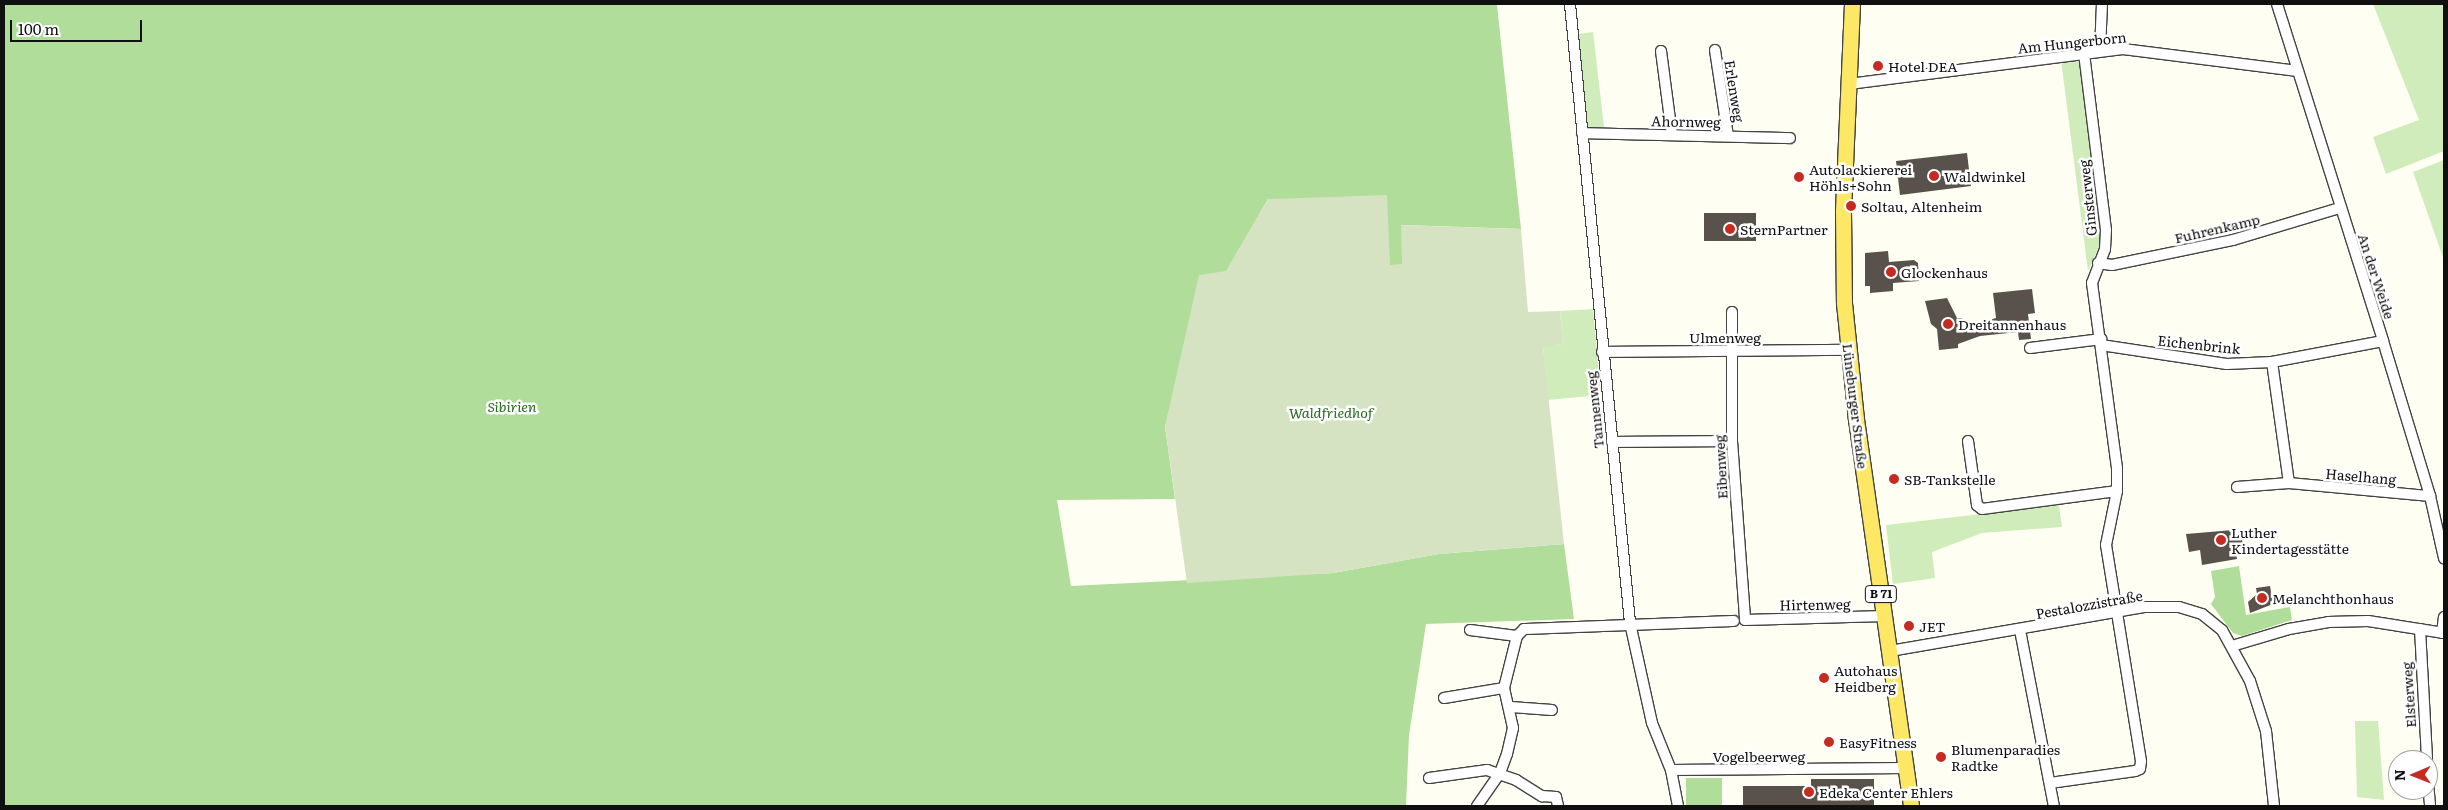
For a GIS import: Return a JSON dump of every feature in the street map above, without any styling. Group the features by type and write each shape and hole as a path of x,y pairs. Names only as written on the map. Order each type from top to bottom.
{"main road":[{"name":"Lüneburger Straße","path":"1852,4 1843,264 1848,350 1911,806"}],"street":[{"name":"Tannenweg","path":"1570,4 1602,352 1630,623 1652,723 1671,770 1678,806"},
{"path":"2100,51 2102,4"},
{"name":"An der Weide","path":"2277,4 2430,496 2444,558"},
{"name":"Erlenweg","path":"1715,50 1728,136"},
{"name":"Am Hungerborn","path":"1849,84 2100,51 2144,50 2298,71"},
{"path":"1661,51 1672,134"},
{"name":"Ginsterweg","path":"2050,783 2140,769 2106,545 2117,492 2101,342 2092,283 2098,263 2105,249 2106,230 2084,53"},
{"name":"Ahornweg","path":"1582,132 1790,138"},
{"name":"Fuhrenkamp","path":"2098,263 2112,264 2233,240 2340,208"},
{"name":"Eibenweg","path":"1732,312 1732,441 1740,620"},
{"path":"2030,348 2101,342"},
{"name":"Eichenbrink","path":"2101,342 2227,364 2272,362 2383,342"},
{"name":"Ulmenweg","path":"1602,352 1848,350"},
{"path":"2272,362 2289,483"},
{"path":"1612,442 1732,441"},
{"path":"1968,441 1977,505 1982,509 2117,492"},
{"name":"Haselhang","path":"2237,487 2289,483 2430,496"},
{"name":"Pestalozzistraße","path":"1890,651 2020,630 2116,611 2179,607 2202,614 2222,630 2250,682 2266,731 2274,806"},
{"name":"Hirtenweg","path":"1518,636 1532,626 1885,616"},
{"path":"2232,646 2308,624 2368,622 2443,633 2444,618"},
{"name":"Elsterweg","path":"2420,629 2426,750"},
{"path":"1470,630 1518,636 1504,688 1511,707 1513,728 1500,773 1476,806"},
{"path":"2020,630 2054,806"},
{"path":"1444,698 1504,688"},
{"path":"1511,707 1552,710"},
{"name":"Vogelbeerweg","path":"1671,770 1906,768"},
{"path":"1429,778 1487,770 1500,773 1542,796 1556,797 1558,806"}],"green space":[{"name":"Sibirien","path":"4,4 1502,4 1497,5 1521,229 1402,225 1402,265 1389,265 1268,199 1226,272 1165,426 1175,499 1057,500 1071,586 1333,573 1439,554 1564,544 1574,619 1426,624 1409,735 1406,806 4,806"},
{"path":"2373,4 2444,4 2444,151 2386,174 2373,137 2419,120"},
{"path":"1593,32 1604,127 1587,127 1577,34"},
{"path":"2073,58 2080,63 2103,238 2088,271 2061,60"},
{"path":"2444,160 2444,260 2413,172"},
{"name":"Waldfriedhof","path":"1387,195 1390,265 1402,264 1401,225 1521,229 1528,312 1560,311 1563,344 1543,347 1564,544 1439,554 1333,573 1187,583 1165,426 1199,275 1226,271 1268,199"},
{"path":"1593,309 1601,395 1547,400 1543,346 1563,344 1560,311"},
{"path":"2059,505 2062,527 1982,533 1932,552 1935,578 1893,584 1886,525"},
{"path":"2239,566 2246,615 2290,607 2292,620 2242,636 2233,633 2211,604 2215,597 2211,571"},
{"path":"2355,721 2378,721 2384,800 2357,797"},
{"path":"1686,778 1722,778 1722,806 1686,806"}],"building":[{"name":"Waldwinkel","path":"1967,153 1971,186 1900,195 1896,161"},
{"name":"SternPartner","path":"1704,213 1756,213 1756,241 1704,241"},
{"name":"Glockenhaus","path":"1888,251 1889,262 1914,260 1918,263 1919,281 1893,283 1893,291 1870,293 1870,286 1865,286 1865,253"},
{"path":"2032,289 2035,313 2028,314 2031,339 2019,340 2018,332 1980,336 1958,344 1958,348 1939,350 1937,329 1931,324 1925,301 1947,298 1957,318 1962,318 1963,327 1996,318 1993,293"},
{"path":"2233,530 2234,534 2241,533 2244,550 2236,551 2237,559 2202,565 2200,550 2189,552 2186,534"},
{"name":"Melanchthonhaus","path":"2270,586 2273,604 2250,613 2248,602 2257,594 2256,588"},
{"name":"Edeka Center Ehlers","path":"1811,779 1874,779 1874,806 1743,806 1743,786 1811,786"}],"place":[{"name":"Hotel DEA","path":"1878,66"},
{"name":"Waldwinkel","path":"1934,176"},
{"name":"Autolackiererei Höhls+Sohn","path":"1799,177"},
{"name":"Soltau, Altenheim","path":"1851,206"},
{"name":"SternPartner","path":"1730,229"},
{"name":"Glockenhaus","path":"1891,272"},
{"name":"Dreitannenhaus","path":"1948,324"},
{"name":"SB-Tankstelle","path":"1894,479"},
{"name":"Luther Kindertagesstätte","path":"2221,540"},
{"name":"Melanchthonhaus","path":"2262,598"},
{"name":"JET","path":"1909,626"},
{"name":"Autohaus Heidberg","path":"1824,678"},
{"name":"EasyFitness","path":"1829,742"},
{"name":"Blumenparadies Radtke","path":"1941,757"},
{"name":"Edeka Center Ehlers","path":"1809,792"}]}
